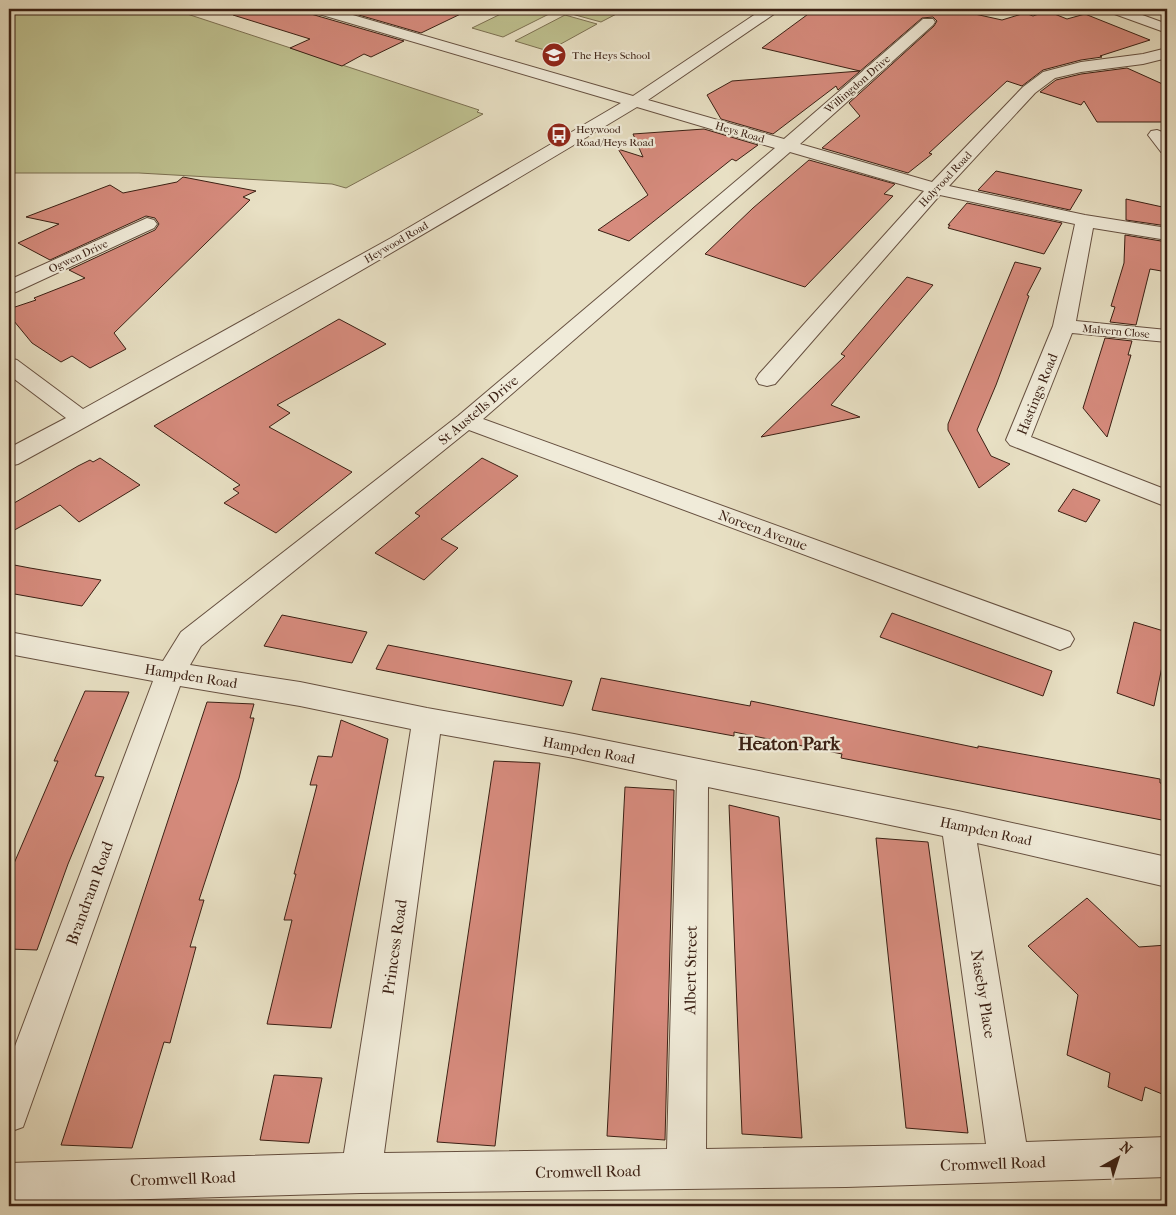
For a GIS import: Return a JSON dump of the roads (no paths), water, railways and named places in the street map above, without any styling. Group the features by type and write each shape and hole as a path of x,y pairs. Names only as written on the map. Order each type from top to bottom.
{"street":[{"name":"Heys Road","path":"317,9 936,189 1085,221 1167,234"},
{"name":"Heywood Road","path":"9,458 398,242 634,102 772,9"},
{"path":"1114,9 1167,29"},
{"name":"Willingdon Drive","path":"787,146 928,22"},
{"name":"Holyrood Road","path":"767,379 936,189 1029,90 1049,75 1167,53"},
{"path":"1143,59 1167,69"},
{"name":"St Austells Drive","path":"170,673 191,639 466,421 787,146"},
{"name":"Hastings Road","path":"1085,221 1064,326 1018,440 1167,499"},
{"name":"Ogwen Drive","path":"9,288 147,224"},
{"name":"Malvern Close","path":"1064,326 1167,336"},
{"path":"9,365 82,419"},
{"name":"Noreen Avenue","path":"466,421 1060,639"},
{"name":"Hampden Road","path":"9,643 170,673 300,694 427,720 574,746 958,825 1167,872"},
{"name":"Brandram Road","path":"9,1113 170,673"},
{"name":"Princess Road","path":"361,1173 427,720"},
{"name":"Albert Street","path":"686,1168 693,771"},
{"name":"Naseby Place","path":"958,825 1009,1164"},
{"name":"Cromwell Road","path":"9,1183 361,1173 545,1172 686,1168 1009,1164 1167,1157"}],"place":[{"name":"The Heys School","path":"554,55"},
{"name":"Heywood Road/Heys Road","path":"559,135"}],"district":[{"name":"Heaton Park","path":"789,743"}]}
